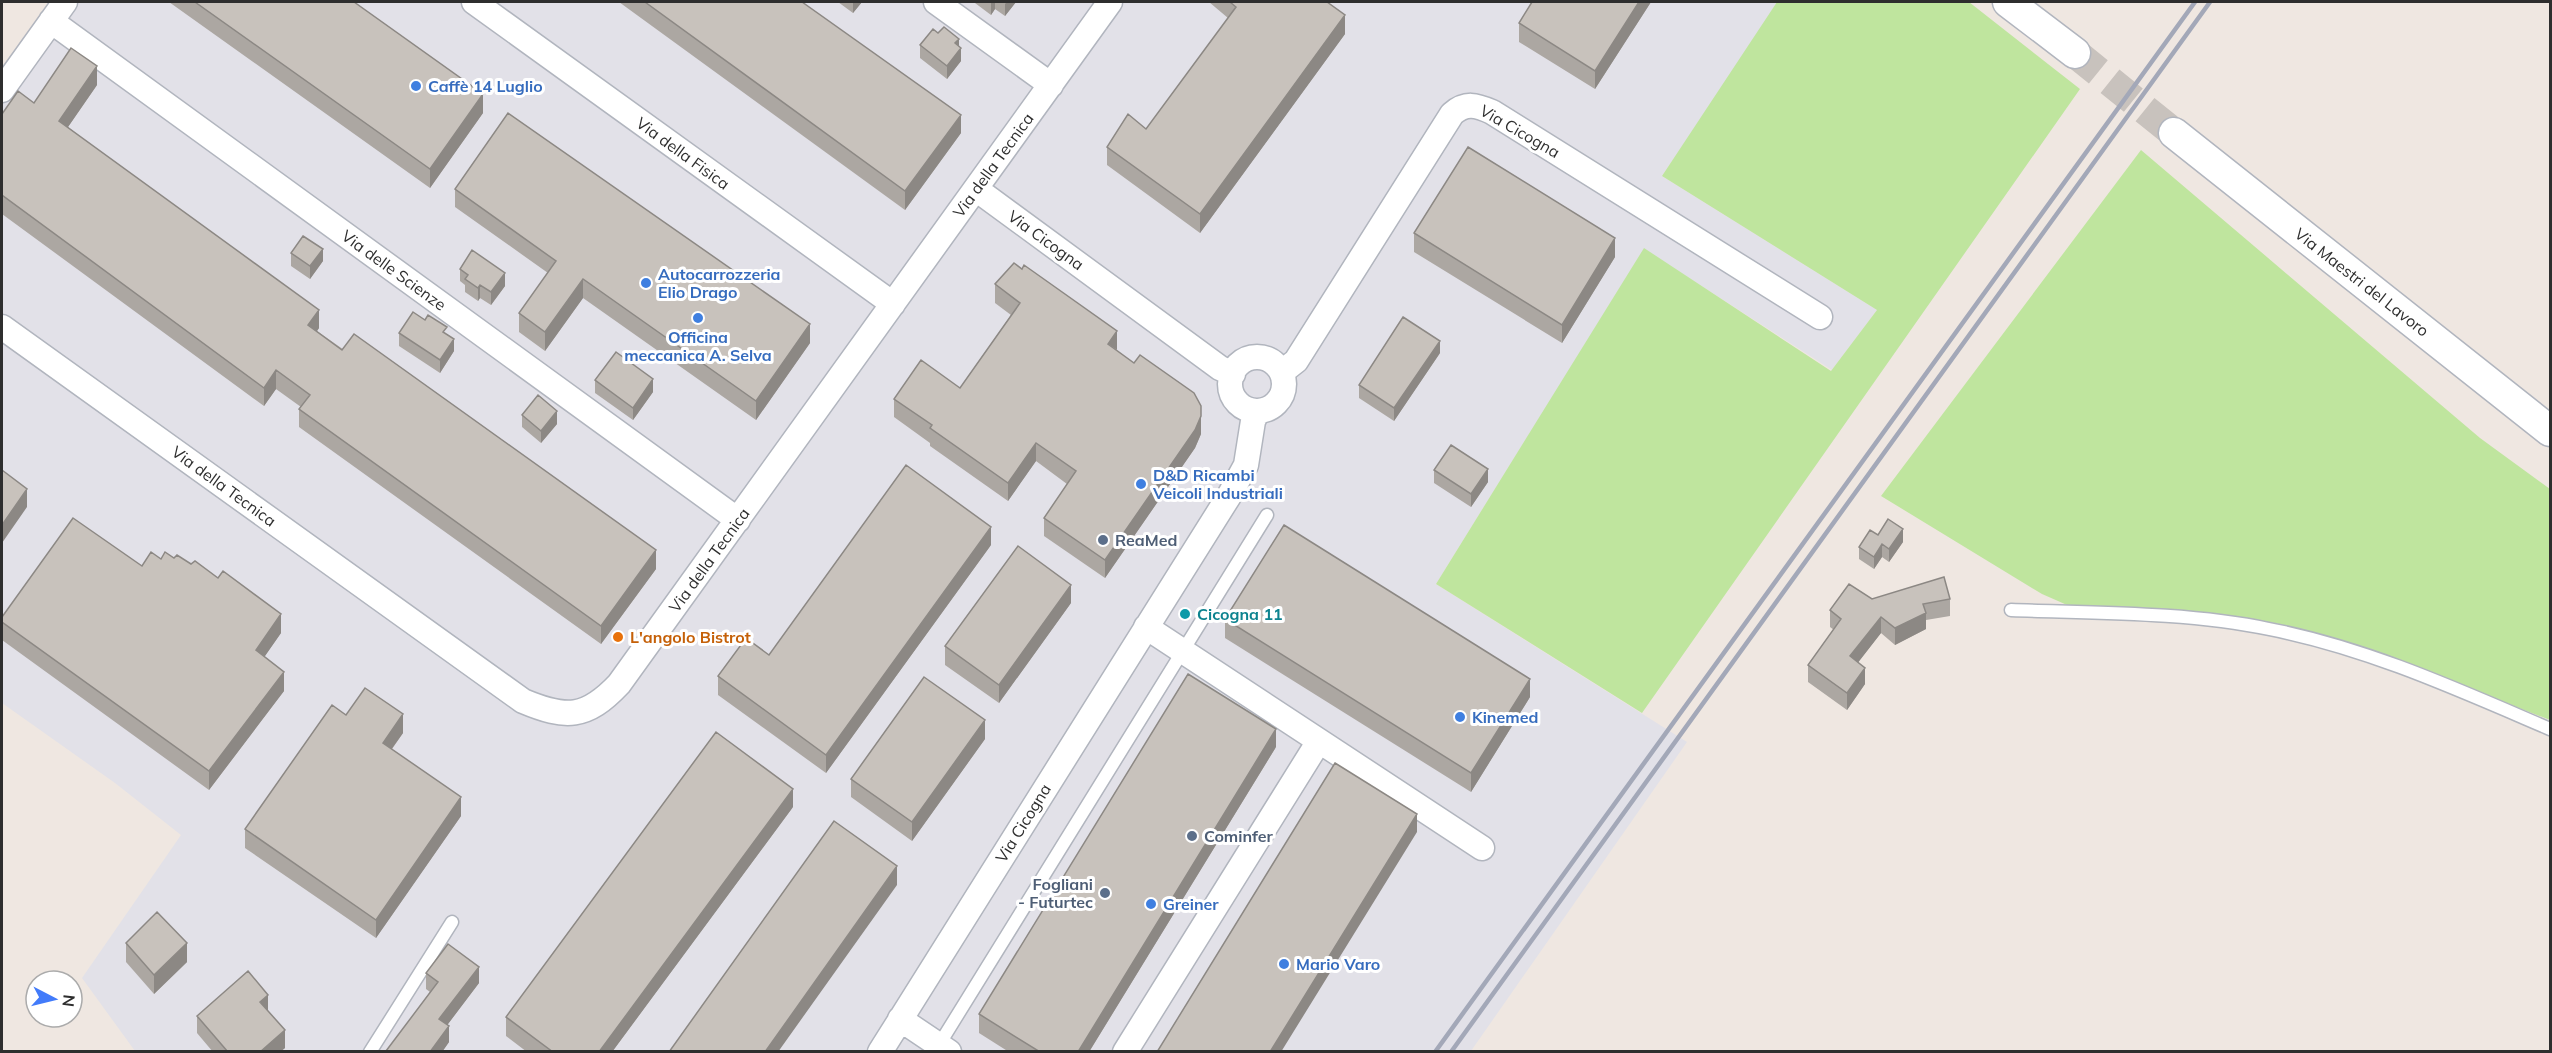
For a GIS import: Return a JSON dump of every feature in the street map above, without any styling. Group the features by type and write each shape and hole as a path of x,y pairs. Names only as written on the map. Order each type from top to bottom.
{"street":[{"name":"Via della Fisica","path":"474,2 892,304"},
{"path":"936,2 1052,85"},
{"name":"Via della Tecnica","path":"2,327 523,701 558,713 577,714 594,707 619,684 1110,2"},
{"path":"2008,2 2075,53"},
{"path":"2,90 58,11"},
{"name":"Via delle Scienze","path":"58,11 738,520"},
{"name":"Via Cicogna","path":"1282,372 1296,362 1452,114 1467,105 1492,112 1820,316"},
{"name":"Via Maestri del Lavoro","path":"2174,133 2550,431"},
{"name":"Via Cicogna","path":"976,189 1220,368 1233,374"},
{"path":"1252,358 1270,360 1282,372 1284,381 1281,398 1275,405 1258,411 1249,410 1235,399 1231,382 1233,374 1244,361 1252,358"},
{"name":"Via Cicogna","path":"880,1052 1246,465 1253,421 1258,411"},
{"path":"1146,627 1482,848"},
{"path":"1125,1052 1319,741"},
{"path":"900,1019 941,1049"}],"lane":[{"path":"941,1049 1267,515"},
{"path":"2011,610 2197,620 2269,628 2413,670 2550,729"},
{"path":"370,1052 452,922"}],"shaded area":[{"path":"70,2 1779,2 1662,176 1877,310 1832,370 1644,249 1436,584 1687,742 1471,1051 135,1051 84,981 84,975 181,835 115,783 2,703 2,100"}],"green space":[{"path":"1777,2 1969,2 2080,89 1642,713 1436,584 1644,248 1831,371 1877,310 1662,176"},
{"path":"2141,150 2480,438 2550,489 2550,720 2360,646 2275,623 2177,613 2083,612 2042,594 1881,496"}],"building":[{"path":"195,2 354,2 483,94 430,169"},
{"path":"645,2 802,2 961,115 905,191"},
{"path":"1230,2 1327,2 1345,15 1200,214 1107,147 1128,114 1146,129 1236,7"},
{"path":"1532,2 1639,2 1595,71 1519,23"},
{"path":"944,27 959,39 955,43 961,48 947,66 920,45 933,29 938,33"},
{"path":"71,48 97,66 59,121 319,310 308,325 342,350 354,334 656,550 601,626 299,409 310,395 276,370 264,388 2,195 2,114 18,91 34,103"},
{"path":"508,113 810,324 756,401 583,279 545,332 519,313 556,261 455,189"},
{"path":"1468,147 1615,238 1562,325 1414,233"},
{"path":"303,236 323,249 310,266 291,253"},
{"path":"472,250 505,273 491,292 480,285 478,288 465,279 468,275 460,269"},
{"path":"1014,263 1022,269 1024,265 1117,331 1108,344 1134,363 1140,355 1194,393 1201,406 1201,416 1195,430 1105,560 1044,518 1076,471 1036,443 1008,483 930,428 932,425 894,399 921,360 960,388 1020,303 995,284"},
{"path":"413,312 425,320 428,315 447,327 443,332 454,339 440,360 399,333"},
{"path":"1403,317 1440,341 1394,408 1359,385"},
{"path":"616,352 653,379 633,408 595,380"},
{"path":"538,395 557,411 541,431 522,415"},
{"path":"1451,445 1488,469 1471,494 1434,470"},
{"path":"906,465 991,527 826,755 718,676 746,638 769,655"},
{"path":"2,470 27,489 2,525"},
{"path":"73,518 142,566 151,552 161,559 165,552 174,558 177,555 191,564 195,561 218,578 223,571 281,614 256,650 284,672 209,771 2,622 2,617"},
{"path":"1888,519 1903,529 1889,549 1882,544 1874,557 1859,547 1870,530 1878,535"},
{"path":"1284,525 1530,679 1471,773 1225,619"},
{"path":"1018,546 1071,585 999,685 945,646"},
{"path":"1944,577 1950,599 1923,604 1926,613 1895,628 1881,617 1850,656 1865,668 1847,693 1808,665 1841,619 1830,610 1849,584 1872,599"},
{"path":"1188,674 1276,729 1078,1052 1040,1052 979,1014"},
{"path":"924,677 985,720 912,822 851,779"},
{"path":"365,688 403,714 383,743 461,797 376,920 245,829 332,705 346,715"},
{"path":"716,732 793,789 599,1052 553,1052 506,1017"},
{"path":"1335,763 1417,814 1270,1052 1157,1052"},
{"path":"834,821 897,866 765,1052 669,1052"},
{"path":"157,912 187,943 154,975 126,943"},
{"path":"448,944 479,967 439,1019 449,1026 430,1052 387,1052 438,982 426,973"},
{"path":"248,971 268,995 260,1002 285,1030 260,1052 228,1052 197,1016"}],"tunnel":[{"path":"2075,53 2174,133"}],"railway":[{"path":"1435,1052 2195,2"},
{"path":"1451,1052 2210,2"}],"place":[{"name":"Caffè 14 Luglio","path":"416,86"},
{"name":"Autocarrozzeria Elio Drago","path":"646,283"},
{"name":"Officina meccanica A. Selva","path":"698,318"},
{"name":"D&D Ricambi Veicoli Industriali","path":"1141,484"},
{"name":"ReaMed","path":"1103,540"},
{"name":"Cicogna 11","path":"1185,614"},
{"name":"L'angolo Bistrot","path":"618,637"},
{"name":"Kinemed","path":"1460,717"},
{"name":"Cominfer","path":"1192,836"},
{"name":"Fogliani - Futurtec","path":"1105,893"},
{"name":"Greiner","path":"1151,904"},
{"name":"Mario Varo","path":"1284,964"}]}
